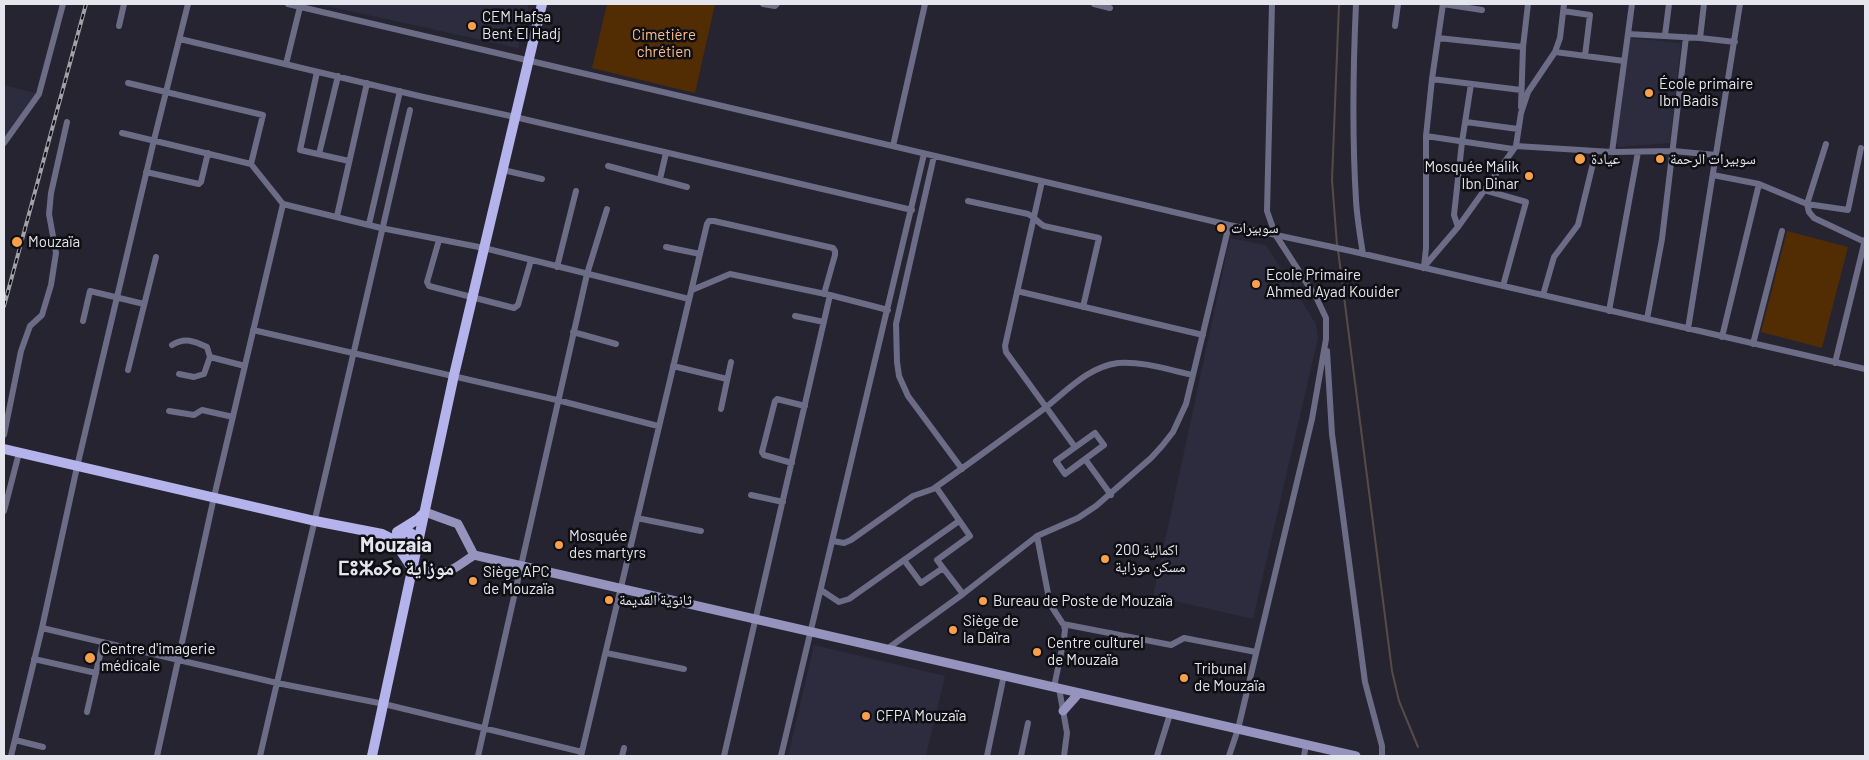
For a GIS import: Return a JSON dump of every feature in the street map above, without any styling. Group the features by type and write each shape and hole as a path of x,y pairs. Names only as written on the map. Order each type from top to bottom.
{"main road":[{"path":"372,756 412,568 412,539 425,512 472,297 542,4"},
{"path":"4,450 315,520 412,539"},
{"path":"389,535 418,519 425,512"},
{"path":"425,512 458,524 474,555"},
{"path":"389,535 412,568 438,574 452,570 474,555 521,564 1356,756"},
{"path":"1063,712 1080,693"}],"street":[{"path":"4,144 39,94 64,4"},
{"path":"119,26 124,4"},
{"path":"11,756 146,172 188,4"},
{"path":"288,4 300,7 316,7 924,154 1865,369"},
{"path":"763,4 770,6 777,4"},
{"path":"893,146 924,4"},
{"path":"1094,4 1110,8"},
{"path":"1272,4 1267,211 1275,234 1317,299 1326,318 1332,434 1365,682 1382,746 1382,756"},
{"path":"1356,4 1353,117 1356,202 1363,254"},
{"path":"1395,26 1398,4"},
{"path":"1423,268 1426,238 1426,136 1432,79 1444,4 1482,10"},
{"path":"1521,113 1523,47 1528,4"},
{"path":"1612,152 1632,4"},
{"path":"1665,35 1669,4"},
{"path":"1700,38 1704,4"},
{"path":"1688,329 1740,4"},
{"path":"286,64 300,7"},
{"path":"1423,268 1458,227 1514,147 1521,113 1528,92 1555,52 1560,38 1564,7 1590,15 1585,56"},
{"path":"1628,34 1665,35 1735,42"},
{"path":"1647,319 1662,239 1686,37"},
{"path":"1438,38 1523,47"},
{"path":"180,39 912,210"},
{"path":"1555,52 1624,61"},
{"path":"317,72 300,150 349,161"},
{"path":"319,154 338,76"},
{"path":"1432,79 1521,90"},
{"path":"128,83 263,115 251,164"},
{"path":"337,216 367,83"},
{"path":"1458,227 1454,214 1471,84"},
{"path":"369,224 400,91"},
{"path":"260,756 352,352 410,110"},
{"path":"4,435 21,351 30,326 42,315 51,285 56,253 49,214 50,193 68,122"},
{"path":"1466,122 1518,129"},
{"path":"122,133 251,164 283,204 381,228 484,248 689,299"},
{"path":"1426,136 1514,147 1612,152 1672,151 1716,155"},
{"path":"1826,144 1807,204 1809,212 1814,218 1865,241 1835,362"},
{"path":"1713,175 1759,184 1807,204 1848,210 1861,148"},
{"path":"1543,295 1554,257 1578,225 1596,151"},
{"path":"1609,311 1638,152"},
{"path":"146,172 199,184 208,153"},
{"path":"660,179 666,153"},
{"path":"782,756 924,154"},
{"path":"934,156 896,324 897,362 899,376 908,396 962,468"},
{"path":"608,166 688,187"},
{"path":"503,170 542,179"},
{"path":"1042,181 1005,340 1006,352 1075,447"},
{"path":"1722,337 1759,184"},
{"path":"1484,190 1526,202 1503,286"},
{"path":"557,266 576,192"},
{"path":"968,201 1028,214 1035,217 1044,226 1098,238 1083,307"},
{"path":"156,756 232,417 283,204"},
{"path":"478,756 573,332 587,274 607,209"},
{"path":"42,628 277,682 384,704 582,754 707,224 709,221 714,220 833,248 835,251 824,322 724,756"},
{"path":"887,649 963,594 1037,536 1078,518 1110,495 1151,458 1173,432 1186,404 1229,225"},
{"path":"1753,344 1782,231"},
{"path":"439,240 427,282 429,286 514,308 518,304 531,260"},
{"path":"666,247 700,254"},
{"path":"128,370 156,257"},
{"path":"692,290 730,274 827,294 888,310"},
{"path":"83,321 90,291 144,304"},
{"path":"1017,291 1203,335"},
{"path":"795,316 824,322"},
{"path":"253,330 557,400 658,426"},
{"path":"573,332 616,344"},
{"path":"1229,756 1238,729 1312,419 1326,339"},
{"path":"172,345 180,340 194,341 207,347 210,357 204,374 194,377 179,374"},
{"path":"210,357 245,366"},
{"path":"720,409 731,362"},
{"path":"833,542 844,544 913,496 936,487 1046,407 1089,373 1117,363 1133,363 1193,375"},
{"path":"673,366 727,379"},
{"path":"792,463 764,455 762,452 775,401 777,399 805,406"},
{"path":"169,411 194,414 202,410 232,417"},
{"path":"1095,433 1104,445 1085,459 1065,474 1056,461 1095,433"},
{"path":"4,511 19,453"},
{"path":"1085,459 1110,495"},
{"path":"936,487 970,536 937,560 963,594"},
{"path":"751,495 783,502"},
{"path":"637,518 701,531"},
{"path":"821,590 839,602 844,601 959,521"},
{"path":"1037,536 1050,604 1063,624 1065,634 1057,688 1067,740 1064,756"},
{"path":"904,560 921,583 943,568"},
{"path":"1063,624 1171,645 1184,638 1256,652"},
{"path":"87,712 103,642"},
{"path":"606,653 684,669"},
{"path":"34,659 96,673"},
{"path":"986,756 1004,676"},
{"path":"1157,756 1170,714"},
{"path":"1021,756 1028,723"},
{"path":"15,740 43,747"},
{"path":"1304,756 1306,745"},
{"path":"622,756 624,748"}],"shaded area":[{"name":"CEM Hafsa Bent El Hadj","path":"322,4 529,4 518,48"},
{"name":"École primaire Ibn Badis","path":"1630,38 1681,43 1670,143 1618,147 1616,142"},
{"path":"4,85 39,94 4,143"},
{"path":"1230,238 1266,245 1316,324 1318,338 1253,619 1153,596"},
{"name":"CFPA Mouzaïa","path":"814,645 945,676 926,756 788,756"}],"green space":[{"name":"Cimetière chrétien","path":"607,4 715,4 695,93 592,68"},
{"path":"1787,231 1848,247 1822,348 1761,332"}],"waterway":[{"path":"1337,245 1332,180 1339,4"},
{"path":"1338,250 1392,671 1399,701 1418,747"}],"railway":[{"path":"4,306 86,4"}],"place":[{"name":"CEM Hafsa Bent El Hadj","path":"472,26"},
{"name":"École primaire Ibn Badis","path":"1649,93"},
{"name":"عيادة","path":"1580,159"},
{"name":"سوبيرات الرحمة","path":"1660,159"},
{"name":"Mosquée Malik Ibn Dinar","path":"1529,176"},
{"name":"سوبيرات","path":"1221,228"},
{"name":"Mouzaïa","path":"17,242"},
{"name":"Ecole Primaire Ahmed Ayad Kouider","path":"1256,284"},
{"name":"Mosquée des martyrs","path":"559,545"},
{"name":"اكمالية 200 مسكن موزاية","path":"1105,559"},
{"name":"Siège APC de Mouzaïa","path":"473,581"},
{"name":"ثانوية القديمة","path":"609,600"},
{"name":"Bureau de Poste de Mouzaïa","path":"983,601"},
{"name":"Siège de la Daïra","path":"953,630"},
{"name":"Centre culturel de Mouzaïa","path":"1037,652"},
{"name":"Centre d'imagerie médicale","path":"90,658"},
{"name":"Tribunal de Mouzaïa","path":"1184,678"},
{"name":"CFPA Mouzaïa","path":"866,716"}],"district":[{"name":"Mouzaia ⵎⵓⵣⴰⵢⴰ موزاية","path":"396,556"}]}
